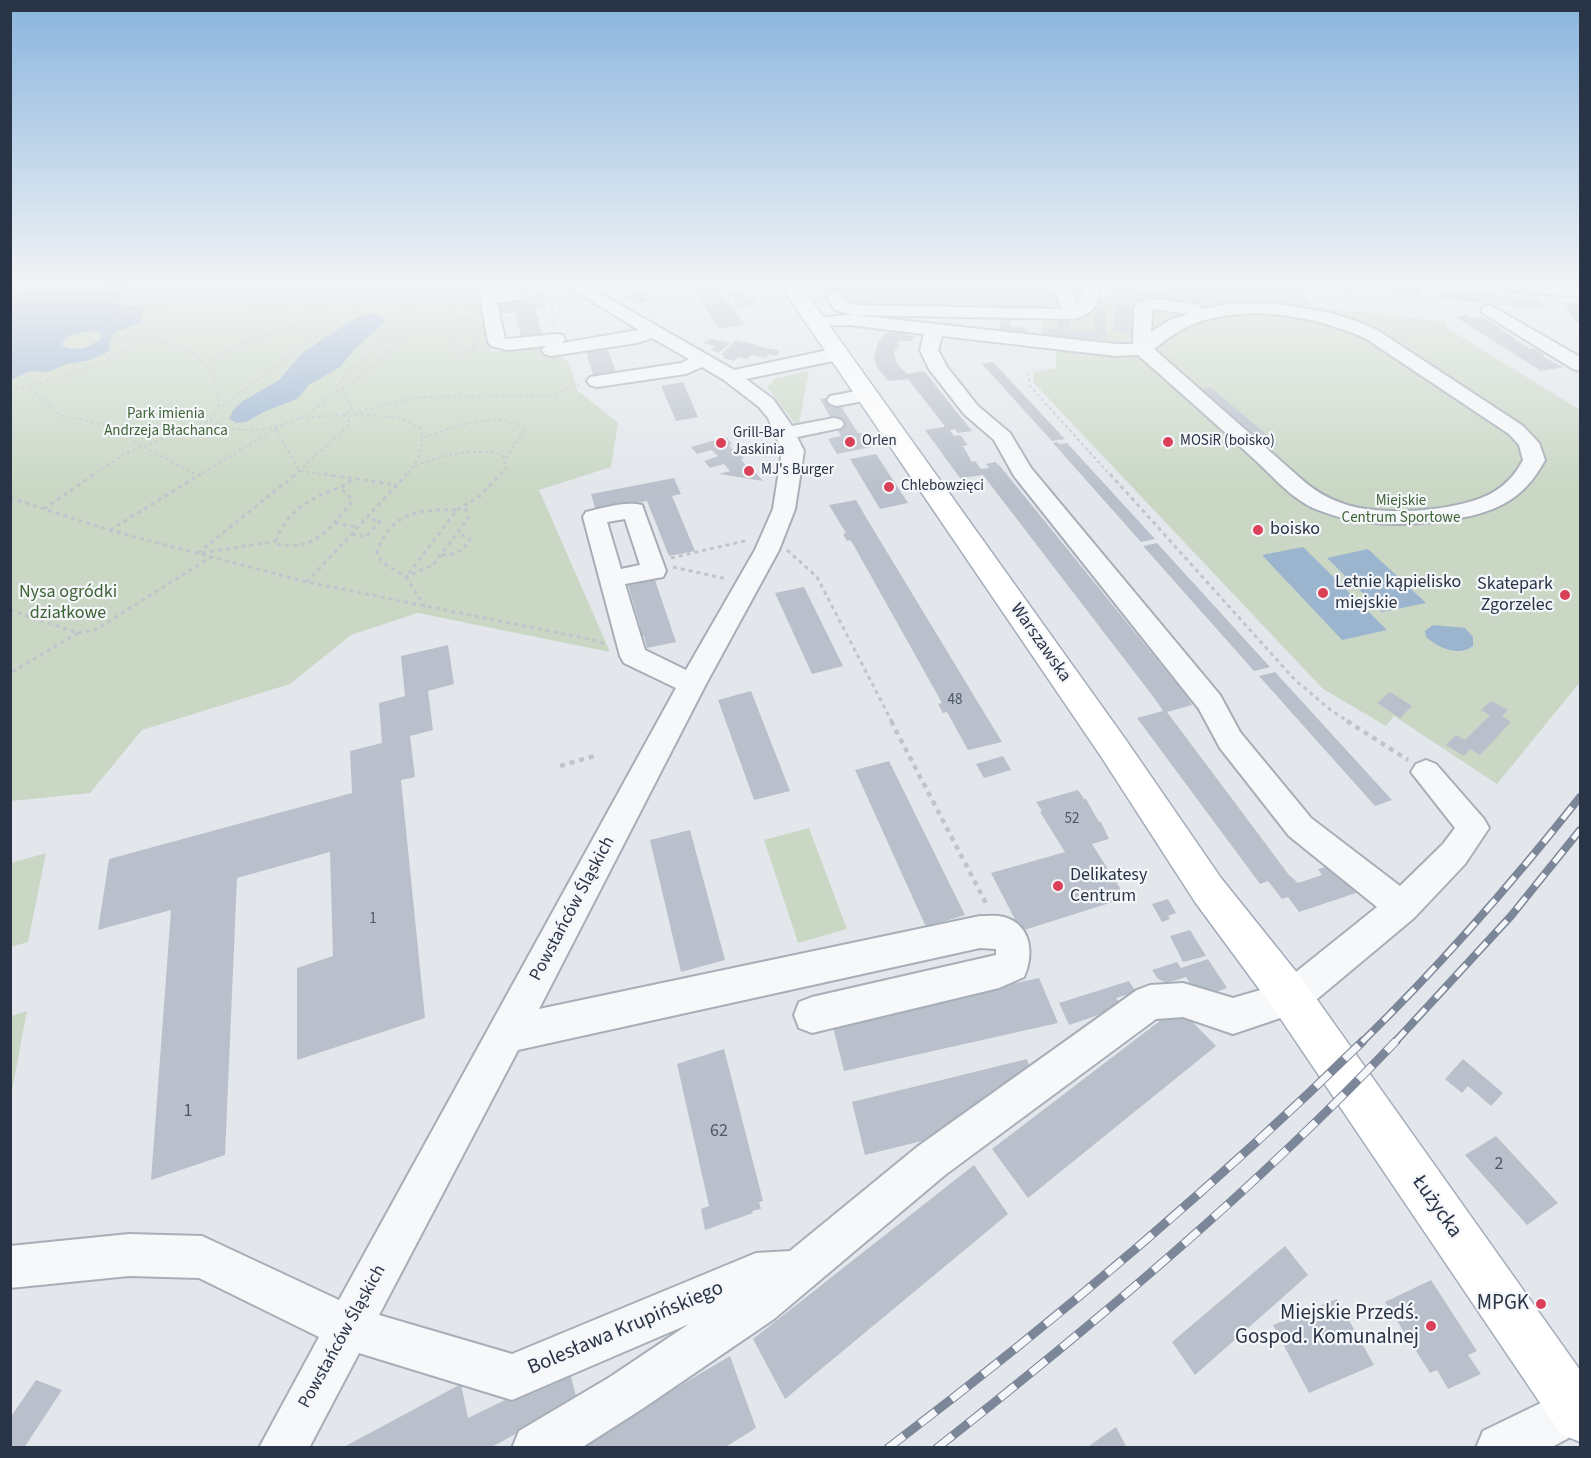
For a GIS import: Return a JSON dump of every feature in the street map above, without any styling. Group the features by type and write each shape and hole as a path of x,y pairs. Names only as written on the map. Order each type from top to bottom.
{"main road":[{"name":"Warszawska","path":"838,354 852,398 1114,749 1208,890 1291,998"},
{"name":"Łużycka","path":"1291,998 1578,1412"}],"street":[{"name":"Powstańców Śląskich","path":"283,1448 767,550 784,509 793,451 777,416 766,403 731,376 692,354"},
{"path":"731,376 838,354"},
{"path":"931,354 938,369 971,410 1003,437 1022,471 1210,702 1230,740 1299,827 1402,907"},
{"path":"1149,354 1299,488 1322,504 1357,515 1412,518 1483,507 1497,501 1512,489 1530,469 1534,460 1529,443 1516,430 1401,354"},
{"path":"1564,354 1581,364"},
{"path":"597,381 686,368 702,360"},
{"path":"785,433 834,424"},
{"path":"611,579 654,571 634,510 594,517 611,579 633,656 693,684"},
{"path":"536,1448 626,1393 759,1304 931,1161 1150,1002 1183,1000 1233,1016 1291,998 1402,907 1454,854 1473,828 1426,772"},
{"path":"507,1034 980,932 1002,932 1012,942 1015,952 1012,965 999,972 812,1015"},
{"name":"Bolesława Krupińskiego","path":"10,1267 129,1255 202,1257 348,1328 512,1377 756,1275 795,1272"},
{"path":"1500,1448 1578,1412"}],"path":[{"path":"10,389 30,387 95,365 115,354"},
{"path":"198,354 208,363 216,378 220,395 219,408"},
{"path":"208,363 224,354"},
{"path":"44,509 124,454 210,420 219,408 293,354"},
{"path":"346,416 352,409 352,405 340,384 343,378 369,354"},
{"path":"210,420 218,427 233,431 283,424 297,419 321,406 332,392 355,381 386,354"},
{"path":"1028,373 1030,386 1295,680 1332,711 1426,772"},
{"path":"297,419 346,416 430,396 520,398 549,396 581,384 597,381"},
{"path":"30,387 60,415 115,427 143,446 196,475"},
{"path":"355,414 391,417 411,422 420,428 423,437 415,466"},
{"path":"198,553 300,471 347,427 349,422 346,416"},
{"path":"423,437 456,426 478,422 500,421 521,424 525,429 523,435 505,460"},
{"path":"109,530 283,424"},
{"path":"276,430 300,471"},
{"path":"307,582 415,466 444,456 481,451 501,454 506,468 480,496 457,510 406,577"},
{"path":"300,471 397,485"},
{"path":"276,541 280,530 314,498 342,490 352,479"},
{"path":"276,541 276,544 286,548 309,545 319,539 350,505 352,499 342,490"},
{"path":"10,498 109,530 307,582 594,640 633,656"},
{"path":"406,577 433,565 441,556 468,519 465,505"},
{"path":"425,607 406,577 382,562 377,553 379,542 395,523 422,510 457,510"},
{"path":"351,534 366,537 380,521 366,518"},
{"path":"334,523 358,527"},
{"path":"373,529 387,532"},
{"path":"441,556 464,550 470,539 458,532"},
{"path":"651,562 759,538"},
{"path":"198,553 276,541"},
{"path":"780,548 787,550 817,577 1002,932"},
{"path":"10,673 78,633 95,630 211,557"},
{"path":"651,562 737,581"},
{"path":"10,610 78,633"},
{"path":"560,766 594,756"}],"green space":[{"path":"10,354 555,354 568,361 578,391 618,423 611,467 539,490 610,652 418,613 351,635 290,684 142,730 90,793 11,801"},
{"name":"Miejskie Centrum Sportowe","path":"1056,354 1489,354 1580,410 1580,682 1497,784 1394,716 1386,726 1323,689 1033,382 1034,372 1056,368"},
{"path":"809,371 799,424 795,424 767,387 776,378"},
{"path":"809,828 847,929 798,943 764,840"},
{"path":"46,853 28,942 11,947 11,863"},
{"path":"27,1011 11,1096 11,1016"}],"water":[{"path":"11,354 103,354 48,372 30,371 11,380"},
{"path":"301,354 351,354 340,367 309,385 297,399 266,411 246,422 236,423 229,418 234,409 243,401 279,380"},
{"name":"Letnie kąpielisko miejskie","path":"1303,547 1387,630 1342,640 1262,555"},
{"path":"1368,549 1426,603 1382,612 1327,558"},
{"path":"1433,625 1465,628 1473,637 1473,646 1455,651 1436,645 1426,637 1425,631"}],"building":[{"path":"587,354 609,354 618,377 595,381"},
{"path":"769,354 766,358 751,355 747,359 738,357 734,361 723,358 725,356 721,355"},
{"path":"875,354 895,354 897,364 907,374 924,371 972,431 958,433 955,429 950,430 954,436 960,435 968,445 963,446 972,462 975,461 981,469 989,468 986,464 995,462 1000,466 1188,698 1192,705 1167,712 1289,875 1298,883 1322,875 1318,869 1334,865 1356,893 1299,912 1288,897 1282,899 1268,881 1260,884 1137,718 1163,711 1155,699 983,475 960,478 925,430 944,427 944,425 908,379 888,381 877,367"},
{"path":"1514,354 1543,354 1542,356 1564,367 1541,371"},
{"path":"993,362 1065,439 1052,441 982,364"},
{"path":"683,382 698,417 676,421 661,386"},
{"path":"1210,387 1278,444 1261,447 1195,390"},
{"path":"835,397 858,433 861,433 871,447 837,454 828,439 841,436 820,399"},
{"path":"726,437 734,451 744,458 741,459 746,466 749,465 763,481 719,474 730,471 724,464 710,468 704,461 718,456 712,450 697,454 691,447"},
{"path":"1053,443 1067,443 1155,539 1141,542"},
{"path":"876,454 908,503 880,509 850,459"},
{"path":"831,466 833,473 819,473 817,467"},
{"path":"674,478 681,494 672,496 695,551 669,556 647,501 596,511 591,494"},
{"path":"856,500 1002,742 968,750 947,712 943,713 938,704 942,703 853,544 850,540 847,541 843,534 846,533 829,505"},
{"path":"1157,543 1270,667 1254,671 1143,546"},
{"path":"655,580 676,642 647,648 644,636 638,638 635,627 640,626 628,585"},
{"path":"804,587 843,666 812,674 775,593"},
{"path":"448,645 454,684 428,691 433,730 410,736 415,777 401,780 425,1018 297,1060 297,968 333,956 330,852 237,878 225,1155 151,1180 171,910 98,930 109,859 352,793 350,751 382,743 379,703 405,696 401,656"},
{"path":"1275,672 1392,800 1375,806 1259,676"},
{"path":"751,691 790,791 754,800 718,700"},
{"path":"1390,692 1412,706 1400,718 1377,703"},
{"path":"1491,701 1508,710 1502,716 1511,722 1480,755 1470,749 1464,756 1446,745 1456,735 1465,740 1490,715 1481,710"},
{"path":"1003,756 1011,770 984,778 976,764"},
{"path":"889,761 965,915 926,927 855,770"},
{"name":"Delikatesy Centrum","path":"1078,790 1101,822 1109,839 1092,844 1120,888 1116,901 1021,931 991,873 1065,852 1036,802"},
{"path":"690,830 725,960 681,972 650,840"},
{"path":"1168,899 1176,913 1168,916 1170,919 1162,922 1152,904"},
{"path":"1190,930 1206,956 1183,962 1170,936"},
{"path":"1208,959 1227,988 1199,998 1186,977 1167,983 1158,979 1152,970 1177,962 1181,968"},
{"path":"1039,978 1058,1023 844,1071 832,1023"},
{"path":"1129,981 1136,992 1116,998 1122,1007 1069,1025 1059,1003"},
{"path":"1178,1007 1216,1046 1028,1198 992,1149"},
{"path":"724,1049 763,1201 759,1202 761,1209 752,1211 753,1213 705,1230 701,1209 709,1206 677,1064"},
{"path":"1027,1059 1032,1074 1012,1090 985,1097 984,1109 950,1134 865,1155 852,1102"},
{"path":"1463,1059 1503,1093 1491,1106 1468,1086 1462,1093 1445,1079"},
{"path":"1496,1136 1558,1203 1527,1225 1465,1155"},
{"path":"974,1165 1008,1214 785,1399 753,1339"},
{"path":"1285,1246 1308,1275 1195,1375 1172,1342"},
{"name":"Miejskie Przedś. Gospod. Komunalnej","path":"1431,1280 1477,1351 1468,1355 1481,1374 1448,1389 1437,1370 1430,1373 1385,1302"},
{"path":"1337,1299 1374,1365 1309,1393 1273,1325"},
{"path":"730,1356 756,1428 724,1448 574,1448"},
{"path":"569,1369 577,1400 490,1448 342,1448 461,1384 468,1418"},
{"path":"36,1380 62,1390 24,1448 10,1448 10,1418"},
{"path":"1116,1427 1127,1448 1086,1448"}],"railway":[{"path":"1363,1041 1475,923 1580,797"},
{"path":"1395,1042 1511,916 1580,830"},
{"path":"888,1448 1011,1352 1132,1252 1191,1201 1363,1041"},
{"path":"937,1448 1057,1352 1174,1252 1287,1149 1396,1041"}],"place":[{"name":"Orlen","path":"850,442"},
{"name":"MOSiR (boisko)","path":"1168,442"},
{"name":"Grill-Bar Jaskinia","path":"721,443"},
{"name":"MJ's Burger","path":"749,471"},
{"name":"Chlebowzięci","path":"889,487"},
{"name":"boisko","path":"1258,530"},
{"name":"Letnie kąpielisko miejskie","path":"1323,593"},
{"name":"Skatepark Zgorzelec","path":"1565,595"},
{"name":"Delikatesy Centrum","path":"1058,886"},
{"name":"MPGK","path":"1541,1304"},
{"name":"Miejskie Przedś. Gospod. Komunalnej","path":"1431,1326"}],"park label":[{"name":"Park imienia Andrzeja Błachanca","path":"166,424"},
{"name":"Nysa ogródki działkowe","path":"68,603"}]}
